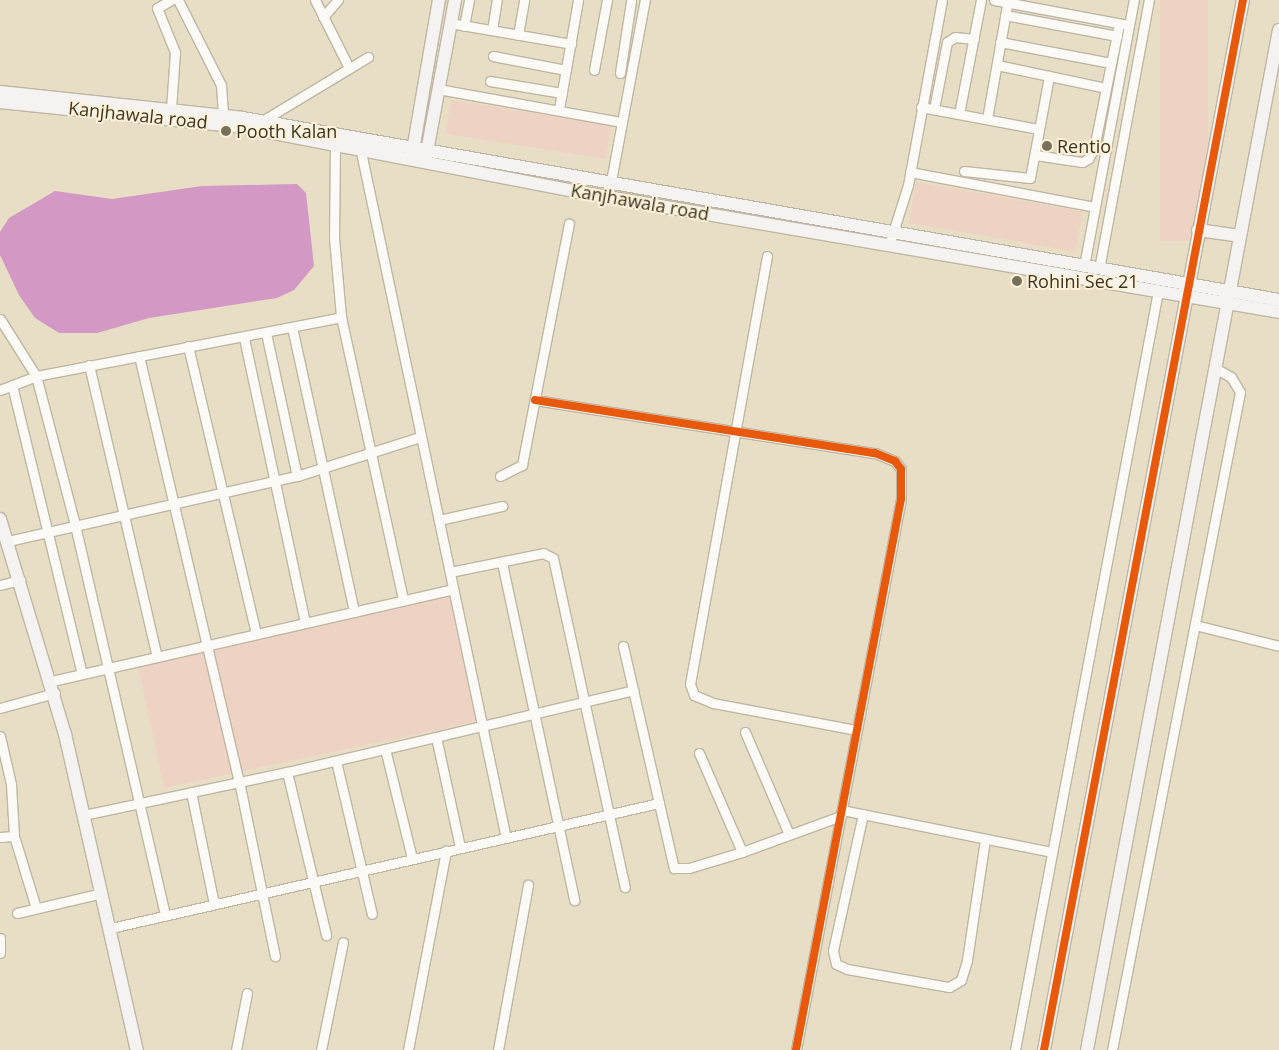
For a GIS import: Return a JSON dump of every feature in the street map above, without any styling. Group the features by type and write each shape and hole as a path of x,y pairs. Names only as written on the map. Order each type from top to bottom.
{"street":[{"path":"171,0 157,11 175,52 171,109"},
{"path":"178,0 221,85 224,116"},
{"path":"315,0 349,68"},
{"path":"323,17 338,0"},
{"path":"412,154 439,0"},
{"path":"426,157 455,0"},
{"path":"464,26 469,0"},
{"path":"492,30 497,0"},
{"path":"518,35 524,0"},
{"path":"559,109 578,0"},
{"path":"594,70 607,0"},
{"path":"608,197 645,2 628,0 620,73"},
{"path":"891,239 910,172 942,0"},
{"path":"959,114 981,0"},
{"path":"994,0 1043,5 1129,26"},
{"path":"1084,266 1134,0"},
{"path":"1099,269 1149,0"},
{"path":"1044,1050 1186,290 1243,0"},
{"path":"987,119 1008,1"},
{"path":"1005,15 1116,36"},
{"path":"450,24 571,44"},
{"path":"1034,155 1082,162 1088,159 1106,88 1119,24"},
{"path":"1086,1050 1279,30"},
{"path":"934,109 948,42 955,37 974,38"},
{"path":"1000,42 1111,63"},
{"path":"493,56 566,70"},
{"path":"262,121 368,57"},
{"path":"997,65 1106,88"},
{"path":"964,171 1027,180 1034,155 1048,76"},
{"path":"490,80 562,93"},
{"path":"438,89 559,109 622,122"},
{"name":"Kanjhawala road","path":"0,92 171,109 262,121 608,197 1084,266 1186,290 1229,297 1279,300"},
{"name":"Kanjhawala road","path":"0,102 242,127 361,152 412,154"},
{"path":"921,107 1039,129"},
{"path":"335,146 334,238 341,317 403,600"},
{"path":"361,152 506,838"},
{"name":"Kanjhawala road","path":"426,157 611,183 1158,292 1186,290"},
{"path":"910,172 1095,207"},
{"path":"500,476 521,467 569,224"},
{"path":"1198,230 1240,236"},
{"path":"767,256 736,433 691,665 692,691 698,699 714,703 856,730"},
{"path":"1015,1050 1158,292"},
{"name":"Kanjhawala road","path":"1229,297 1279,312"},
{"path":"0,390 36,376 188,346 244,338 341,317"},
{"path":"0,319 36,376 75,525 165,916"},
{"path":"292,327 354,612"},
{"path":"266,333 297,476"},
{"path":"244,338 305,623"},
{"path":"188,346 256,634"},
{"path":"139,356 239,781 275,956"},
{"path":"88,365 157,657"},
{"path":"1112,1050 1240,392 1231,377 1215,368"},
{"path":"12,385 45,532 82,674"},
{"path":"535,400 875,454 895,461 901,469 901,499 796,1050"},
{"path":"8,541 223,491 297,476 420,437"},
{"path":"439,520 502,506"},
{"path":"0,519 53,687 111,928 137,1050"},
{"path":"450,572 502,563 543,553 552,558 606,815 625,888"},
{"path":"502,563 532,714 559,826 574,900"},
{"path":"0,585 20,580"},
{"path":"0,708 82,674 453,589"},
{"path":"1195,625 1279,646"},
{"path":"623,646 674,868 689,868 742,852 841,813 863,814 1052,852"},
{"path":"84,815 287,772 633,690"},
{"path":"745,732 789,834"},
{"path":"0,736 14,836 36,908"},
{"path":"436,737 460,847"},
{"path":"385,749 412,858"},
{"path":"699,753 742,852"},
{"path":"336,760 372,914"},
{"path":"287,772 326,935"},
{"path":"191,792 214,904"},
{"path":"111,928 446,850 659,804"},
{"path":"863,814 833,951 834,961 847,969 949,987 961,980 967,960 985,838"},
{"path":"0,837 14,836"},
{"path":"408,1050 446,850"},
{"path":"498,1050 528,885"},
{"path":"17,913 102,893"},
{"path":"0,938 0,953"},
{"path":"321,1050 342,942"},
{"path":"236,1050 246,993"}],"shaded area":[{"path":"1160,0 1208,0 1208,241 1160,241"},
{"path":"451,100 611,125 606,159 446,134"},
{"path":"916,182 1082,211 1075,252 909,222"},
{"path":"297,184 306,193 314,266 294,290 277,298 149,318 97,333 59,333 35,318 19,295 0,255 0,232 9,218 55,191 112,199 202,186"},
{"path":"450,594 477,721 164,788 137,661"}],"cycle path":[{"path":"1044,1050 1243,0"},
{"path":"535,400 875,453 895,461 901,469 901,499 796,1050"}],"place":[{"name":"Pooth Kalan","path":"226,131"},
{"name":"Rentio","path":"1047,146"},
{"name":"Rohini Sec 21","path":"1017,281"}]}
